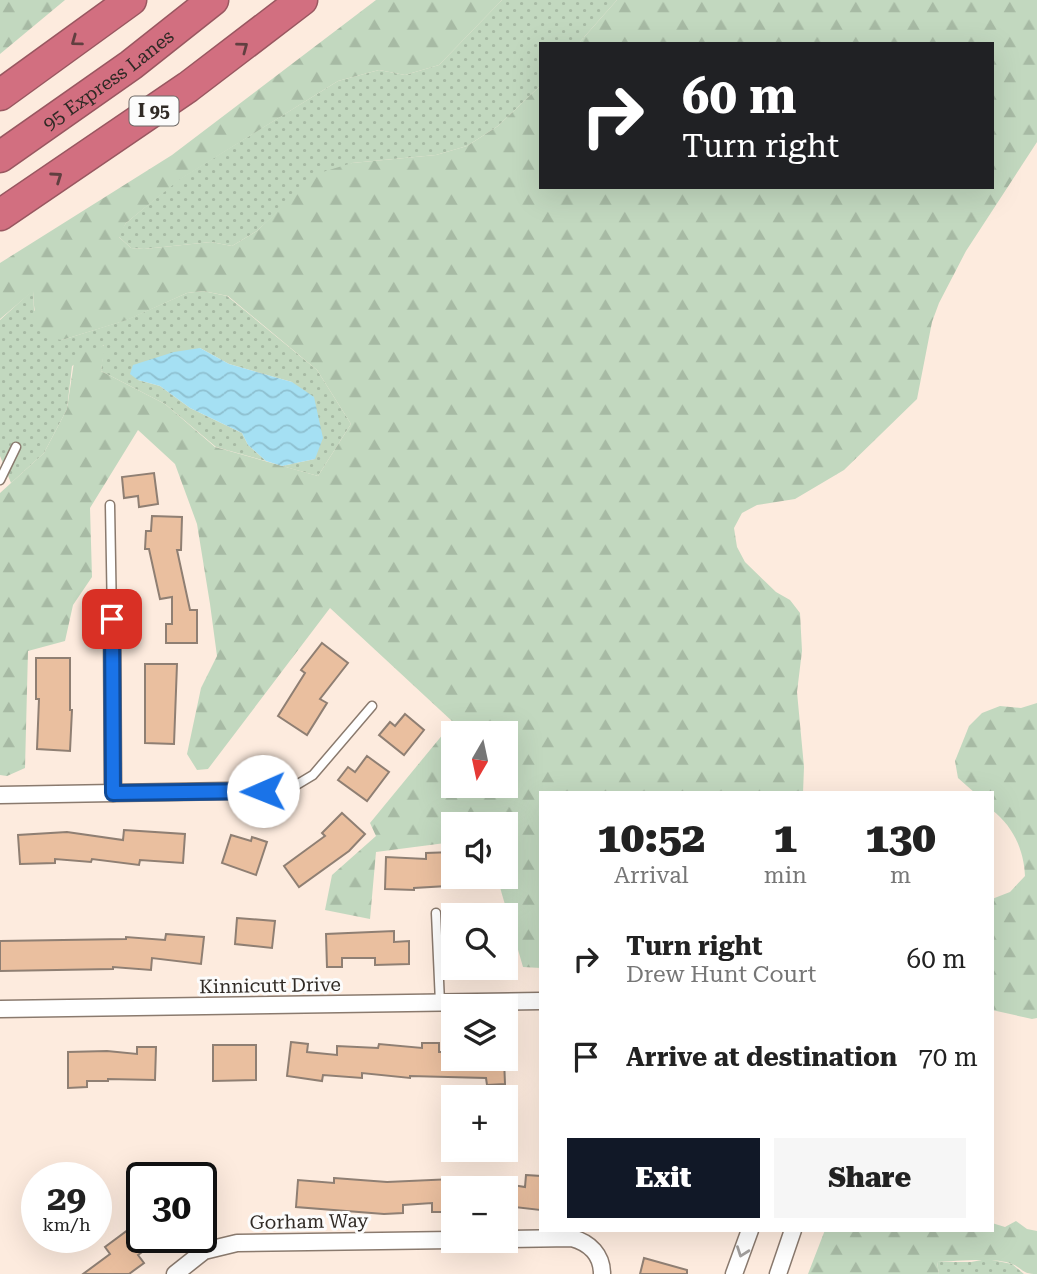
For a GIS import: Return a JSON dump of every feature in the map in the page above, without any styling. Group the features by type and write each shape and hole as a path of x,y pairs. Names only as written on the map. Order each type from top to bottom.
{"highway":[{"path":"0,95 131,0"},
{"name":"95 Express Lanes","path":"0,157 120,72 213,0"},
{"name":"I 95","path":"0,215 188,87 302,0"}],"street":[{"path":"112,619 113,793"},
{"path":"0,795 288,790"},
{"name":"Kinnicutt Drive","path":"0,1009 539,1001"},
{"path":"734,1274 749,1232"},
{"path":"778,1274 792,1232"},
{"path":"518,1239 572,1238 583,1241 600,1258 602,1274"},
{"name":"Gorham Way","path":"175,1274 204,1251 220,1245 441,1240"}],"lane":[{"path":"0,480 16,447"},
{"path":"110,505 112,619"},
{"path":"288,790 313,775 372,706"},
{"path":"436,914 440,1003"}],"green space":[{"path":"0,0 65,0 0,54"},
{"path":"376,0 502,0 439,65 405,75 379,70 338,81 179,180 126,223 119,237 131,248 211,242 232,246 257,231 316,174 352,163 436,155 467,146 498,126 539,87 539,189 994,189 994,42 580,42 617,0 1037,0 1037,142 966,251 939,303 932,322 917,399 844,470 795,499 757,505 742,513 734,528 737,547 745,562 776,592 790,600 800,613 802,651 797,692 804,767 803,791 539,791 539,968 523,967 518,950 518,903 505,903 500,889 518,889 518,812 441,812 441,844 376,852 370,919 325,910 332,875 376,836 370,823 441,737 441,798 518,798 518,721 452,721 330,608 208,769 197,770 187,754 201,688 217,656 197,524 175,464 138,430 90,508 92,577 73,605 65,641 28,651 25,768 7,776 0,775 0,493 44,453 67,409 75,355 105,345 101,371 165,404 215,447 318,476 351,424 317,370 228,296 203,291 187,293 127,320 62,340 48,338 40,327 33,291 0,319 0,263 172,155"},
{"path":"502,0 617,0 580,42 539,42 539,87 498,126 467,146 436,155 352,163 286,204 257,231 232,246 211,242 131,248 118,236 126,223 178,180 338,81 379,70 405,75 439,65"},
{"path":"33,290 34,310 62,340 126,320 187,293 203,291 227,296 317,370 351,424 318,476 282,466 315,459 292,382 229,364 200,348 138,380 160,386 190,408 242,433 248,445 266,461 216,447 165,404 101,371 104,345 72,366 67,409 44,453 11,483 0,456 0,320"},
{"path":"1037,703 1037,1018 1032,1019 994,1010 994,898 1010,892 1025,876 1022,857 1016,839 1006,823 994,812 994,791 973,791 958,778 955,761 969,726 982,713 1000,706 1021,708"},
{"path":"1016,1221 1027,1229 1037,1231 1037,1274 1025,1272 1005,1262 976,1260 937,1262 939,1274 808,1274 824,1232 994,1232 994,1224 1005,1227"},
{"path":"987,1259 1012,1264 1024,1274 939,1274 937,1262"}],"water":[{"path":"200,348 229,364 292,382 314,397 323,438 315,459 282,466 266,461 248,445 242,433 190,408 160,386 138,380 130,374 133,365 174,352"}],"building":[{"path":"154,473 158,504 139,507 138,496 124,498 122,477"},
{"path":"152,516 182,517 181,550 177,550 190,610 197,610 197,643 166,643 166,624 172,624 172,597 160,599 149,549 145,549 146,531 151,531"},
{"path":"322,643 348,663 320,699 327,703 307,735 278,716 305,673 301,670"},
{"path":"36,658 70,658 70,751 37,749 39,699 36,699"},
{"path":"145,664 177,664 174,744 145,743"},
{"path":"405,714 424,730 404,755 379,735 390,722 395,726"},
{"path":"367,756 389,772 367,801 338,780 348,767 355,772"},
{"path":"342,813 365,834 349,851 299,887 284,866 325,836 322,833"},
{"path":"124,830 185,834 183,863 140,860 139,865 92,859 91,862 55,859 55,863 20,864 18,835 67,832 123,840"},
{"path":"231,835 267,842 256,875 222,863"},
{"path":"441,852 441,886 414,890 385,889 386,857 426,859 426,853"},
{"path":"237,918 275,921 272,948 235,944"},
{"path":"394,931 394,942 409,941 409,964 375,965 375,958 342,958 342,967 327,967 326,934"},
{"path":"166,934 204,937 201,964 152,958 151,970 113,967 0,971 0,941 126,937 165,940"},
{"path":"291,1042 308,1044 307,1052 337,1055 337,1046 378,1048 379,1044 422,1048 422,1043 439,1043 441,1071 504,1071 505,1084 487,1085 486,1078 410,1078 362,1073 362,1078 323,1075 322,1081 287,1076"},
{"path":"213,1045 256,1045 256,1080 213,1081"},
{"path":"137,1047 156,1047 155,1080 108,1079 87,1081 87,1087 68,1088 68,1052 107,1051 137,1054"},
{"path":"526,1175 539,1176 539,1210 518,1207 518,1186 525,1187"},
{"path":"334,1178 387,1182 441,1180 441,1212 432,1212 432,1203 403,1205 403,1213 384,1214 296,1207 298,1180 334,1183"},
{"path":"126,1231 126,1253 141,1253 138,1255 144,1263 129,1274 83,1274 112,1253 112,1242"},
{"path":"644,1258 687,1270 687,1274 640,1274"}],"route":[{"path":"112,619 113,793 263,791"}]}
